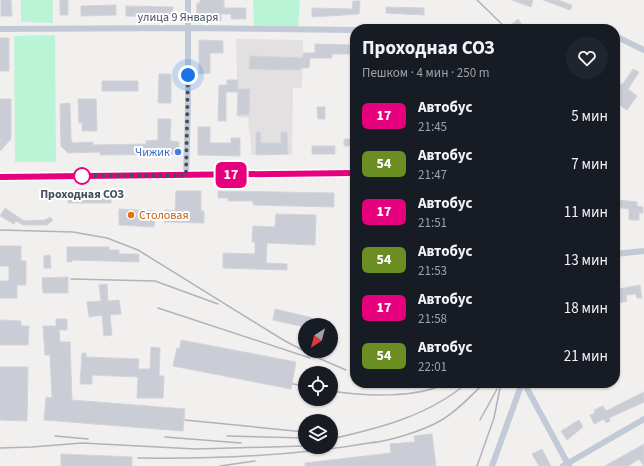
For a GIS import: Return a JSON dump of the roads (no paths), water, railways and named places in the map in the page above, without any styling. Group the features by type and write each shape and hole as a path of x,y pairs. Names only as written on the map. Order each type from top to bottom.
{"street":[{"path":"186,175 188,107 188,0"},
{"name":"улица 9 Января","path":"0,29 187,28 350,30"},
{"path":"620,38 644,50"},
{"path":"0,177 350,173"},
{"path":"620,253 644,250"},
{"path":"492,466 521,388"},
{"path":"526,388 567,465 644,419"}],"railway":[{"path":"477,0 502,24"},
{"path":"0,230 73,232 107,238 138,250 285,341 346,370"},
{"path":"71,279 155,281 218,304"},
{"path":"158,308 298,354"},
{"path":"293,384 298,385"},
{"path":"338,392 390,395 420,392 434,388"},
{"path":"338,437 403,419 436,404 460,388"},
{"path":"370,443 406,435 440,421 458,408 479,388"},
{"path":"477,466 494,418 500,388"},
{"path":"480,420 497,389"},
{"path":"185,420 298,431"},
{"path":"55,436 88,439"},
{"path":"227,436 298,438"},
{"path":"165,437 241,443"},
{"path":"138,458 257,456 316,451 375,442"},
{"path":"0,448 82,443 196,449 298,446"},
{"path":"220,466 255,461"}],"place":[{"name":"Чижик","path":"178,152"},
{"name":"Проходная СОЗ","path":"82,176"},
{"name":"Столовая","path":"131,215"}]}
